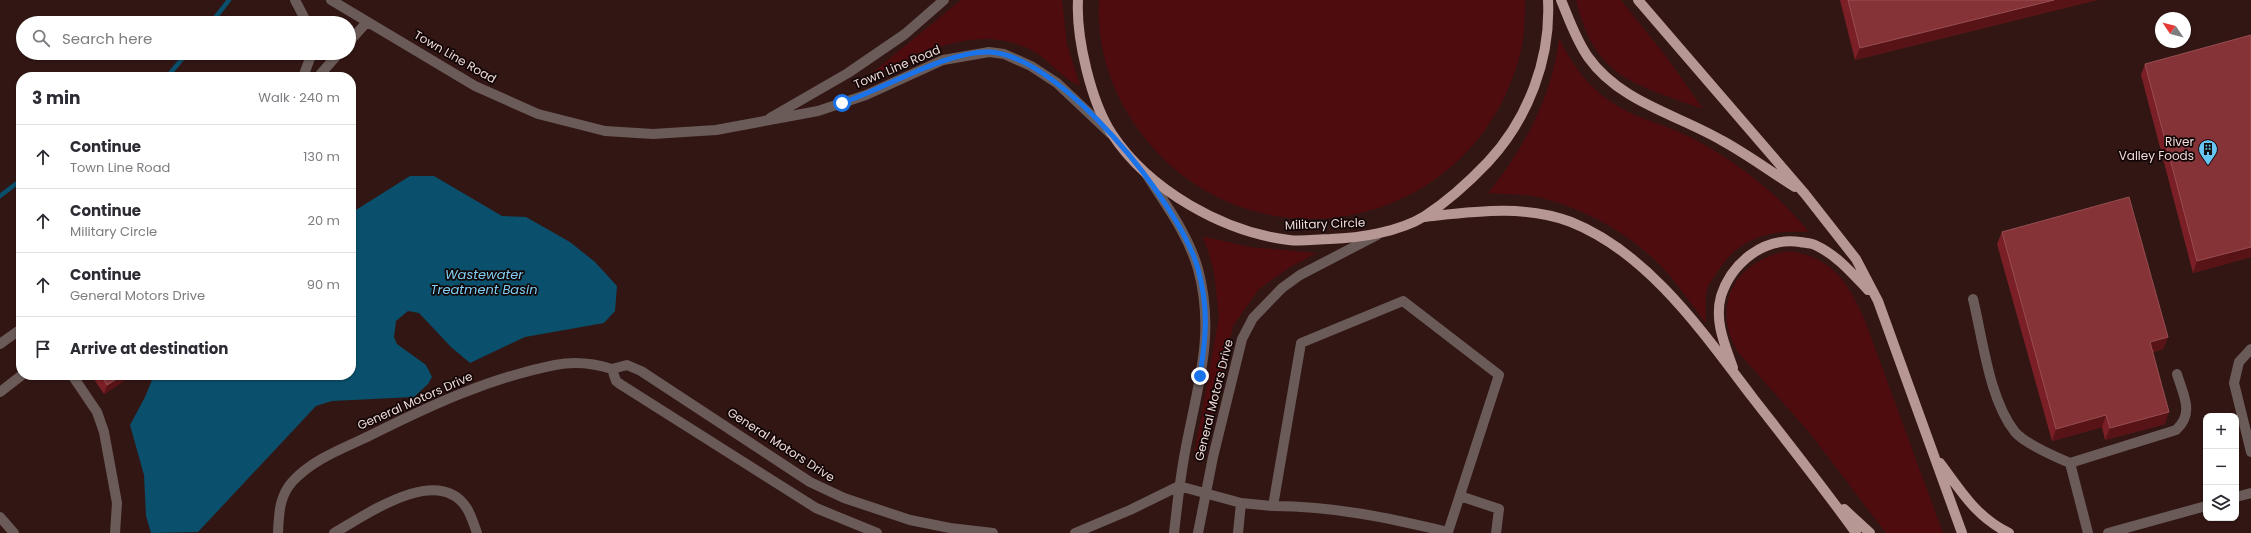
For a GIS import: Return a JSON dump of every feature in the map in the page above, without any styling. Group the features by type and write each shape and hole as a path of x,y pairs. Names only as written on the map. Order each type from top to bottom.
{"main road":[{"name":"Military Circle","path":"1078,0 1079,38 1087,73 1112,134 1146,174 1188,206 1247,230 1289,240 1340,239 1377,235 1424,217 1464,186 1502,146 1518,122 1538,78 1545,52 1549,20 1548,0"},
{"path":"1561,0 1580,44 1589,59 1617,86 1637,100 1721,139 1805,194"},
{"path":"1638,0 1805,194 1856,259 1878,301 1962,533"},
{"path":"1424,217 1515,210 1570,222 1597,235 1630,256 1657,279 1736,375 1828,494 1856,533"},
{"path":"1736,375 1722,336 1719,321 1721,296 1736,269 1750,254 1764,246 1790,241 1814,244 1834,256 1878,301"},
{"path":"1935,456 1977,511 1992,525 2010,533"},
{"path":"1828,494 1870,533"}],"street":[{"path":"294,0 303,16"},
{"name":"Town Line Road","path":"332,0 475,86 538,114 605,131 653,134 716,130 818,111 866,95 943,60 989,52 1004,54 1031,66 1057,83 1112,134"},
{"name":"Town Line Road","path":"763,122 848,73 905,34 944,0"},
{"path":"356,34 367,22"},
{"path":"305,72 309,60"},
{"path":"322,72 333,60"},
{"name":"General Motors Drive","path":"1146,174 1185,235 1198,268 1206,304 1207,333 1198,391 1179,486 1174,533"},
{"name":"General Motors Drive","path":"1198,533 1213,457 1242,338 1253,318 1282,288 1300,275 1377,235"},
{"path":"1973,300 1998,403 2016,433 2049,455 2070,463 2176,430 2184,422 2187,412 2177,374"},
{"path":"1076,533 1130,510 1179,486 1207,492 1240,503 1273,506 1312,506 1359,512 1450,533 1460,496 1499,375 1403,301 1301,343 1273,506"},
{"path":"0,344 16,333"},
{"path":"2251,349 2239,362 2234,383 2248,426 2251,452"},
{"name":"General Motors Drive","path":"278,533 279,508 291,483 311,464 426,408 488,383 556,364 588,362 612,369 627,366 641,371 810,482 844,498 910,520 950,528 993,533"},
{"path":"612,369 616,381 620,384 816,508 877,533"},
{"path":"0,392 16,380"},
{"path":"76,380 98,412 104,432 118,504 115,533"},
{"path":"2070,463 2088,533"},
{"path":"334,533 411,492 437,489 453,494 466,507 477,533"},
{"path":"2239,496 2251,493"},
{"path":"1460,496 1499,509 1496,533"},
{"path":"1238,533 1240,503"},
{"path":"2108,533 2203,507"},
{"path":"0,517 14,533"}],"shaded area":[{"path":"961,0 1062,0 1067,44 1080,86 1073,83 1044,58 1031,50 1010,42 990,39 970,40 930,50 867,77"},
{"path":"1099,0 1525,0 1524,34 1516,68 1488,125 1448,170 1399,200 1344,216 1287,218 1231,203 1180,173 1136,126 1119,98 1107,66 1100,33"},
{"path":"1576,0 1621,0 1668,59 1703,109 1657,93 1638,84 1621,75 1607,63 1594,47 1584,26"},
{"path":"1559,38 1564,49 1584,78 1611,102 1629,112 1688,136 1738,166 1769,190 1809,232 1782,232 1769,234 1747,243 1736,250 1727,259 1708,286 1706,300 1706,323 1671,277 1657,262 1626,237 1609,226 1591,216 1552,201 1517,194 1488,193 1514,158 1535,120 1550,81"},
{"path":"1206,237 1250,247 1317,253 1290,267 1259,289 1233,326 1203,455 1199,459 1195,457 1195,451 1219,317 1214,272 1203,238"},
{"path":"1788,251 1816,258 1836,272 1858,305 1943,533 1886,533 1809,432 1738,352 1730,335 1727,318 1728,302 1733,287 1742,275 1754,264 1770,256"}],"water":[{"name":"Wastewater Treatment Basin","path":"410,176 434,176 502,216 526,217 570,242 595,262 617,286 615,311 604,323 525,337 470,363 451,347 419,313 408,311 396,321 394,337 397,344 426,365 432,377 428,384 414,397 332,401 316,406 198,532 151,533 146,516 144,475 130,425 145,397 152,380 356,380 356,210"}],"building":[{"path":"1848,0 2054,0 1860,48"},
{"name":"River Valley Foods","path":"2251,35 2251,247 2197,261 2145,64"},
{"path":"2129,197 2168,337 2150,342 2169,412 2110,428 2106,415 2056,429 2002,232"},
{"path":"104,380 115,380 107,385"}],"waterway":[{"path":"216,16 229,0"},
{"path":"171,72 181,60"},
{"path":"0,196 16,184"}],"place":[{"name":"River Valley Foods","path":"2208,166"}],"route":[{"path":"842,103 866,95 943,60 989,52 1004,54 1031,66 1057,83 1112,134 1146,174 1185,235 1198,268 1206,304 1207,333 1200,376"}]}
